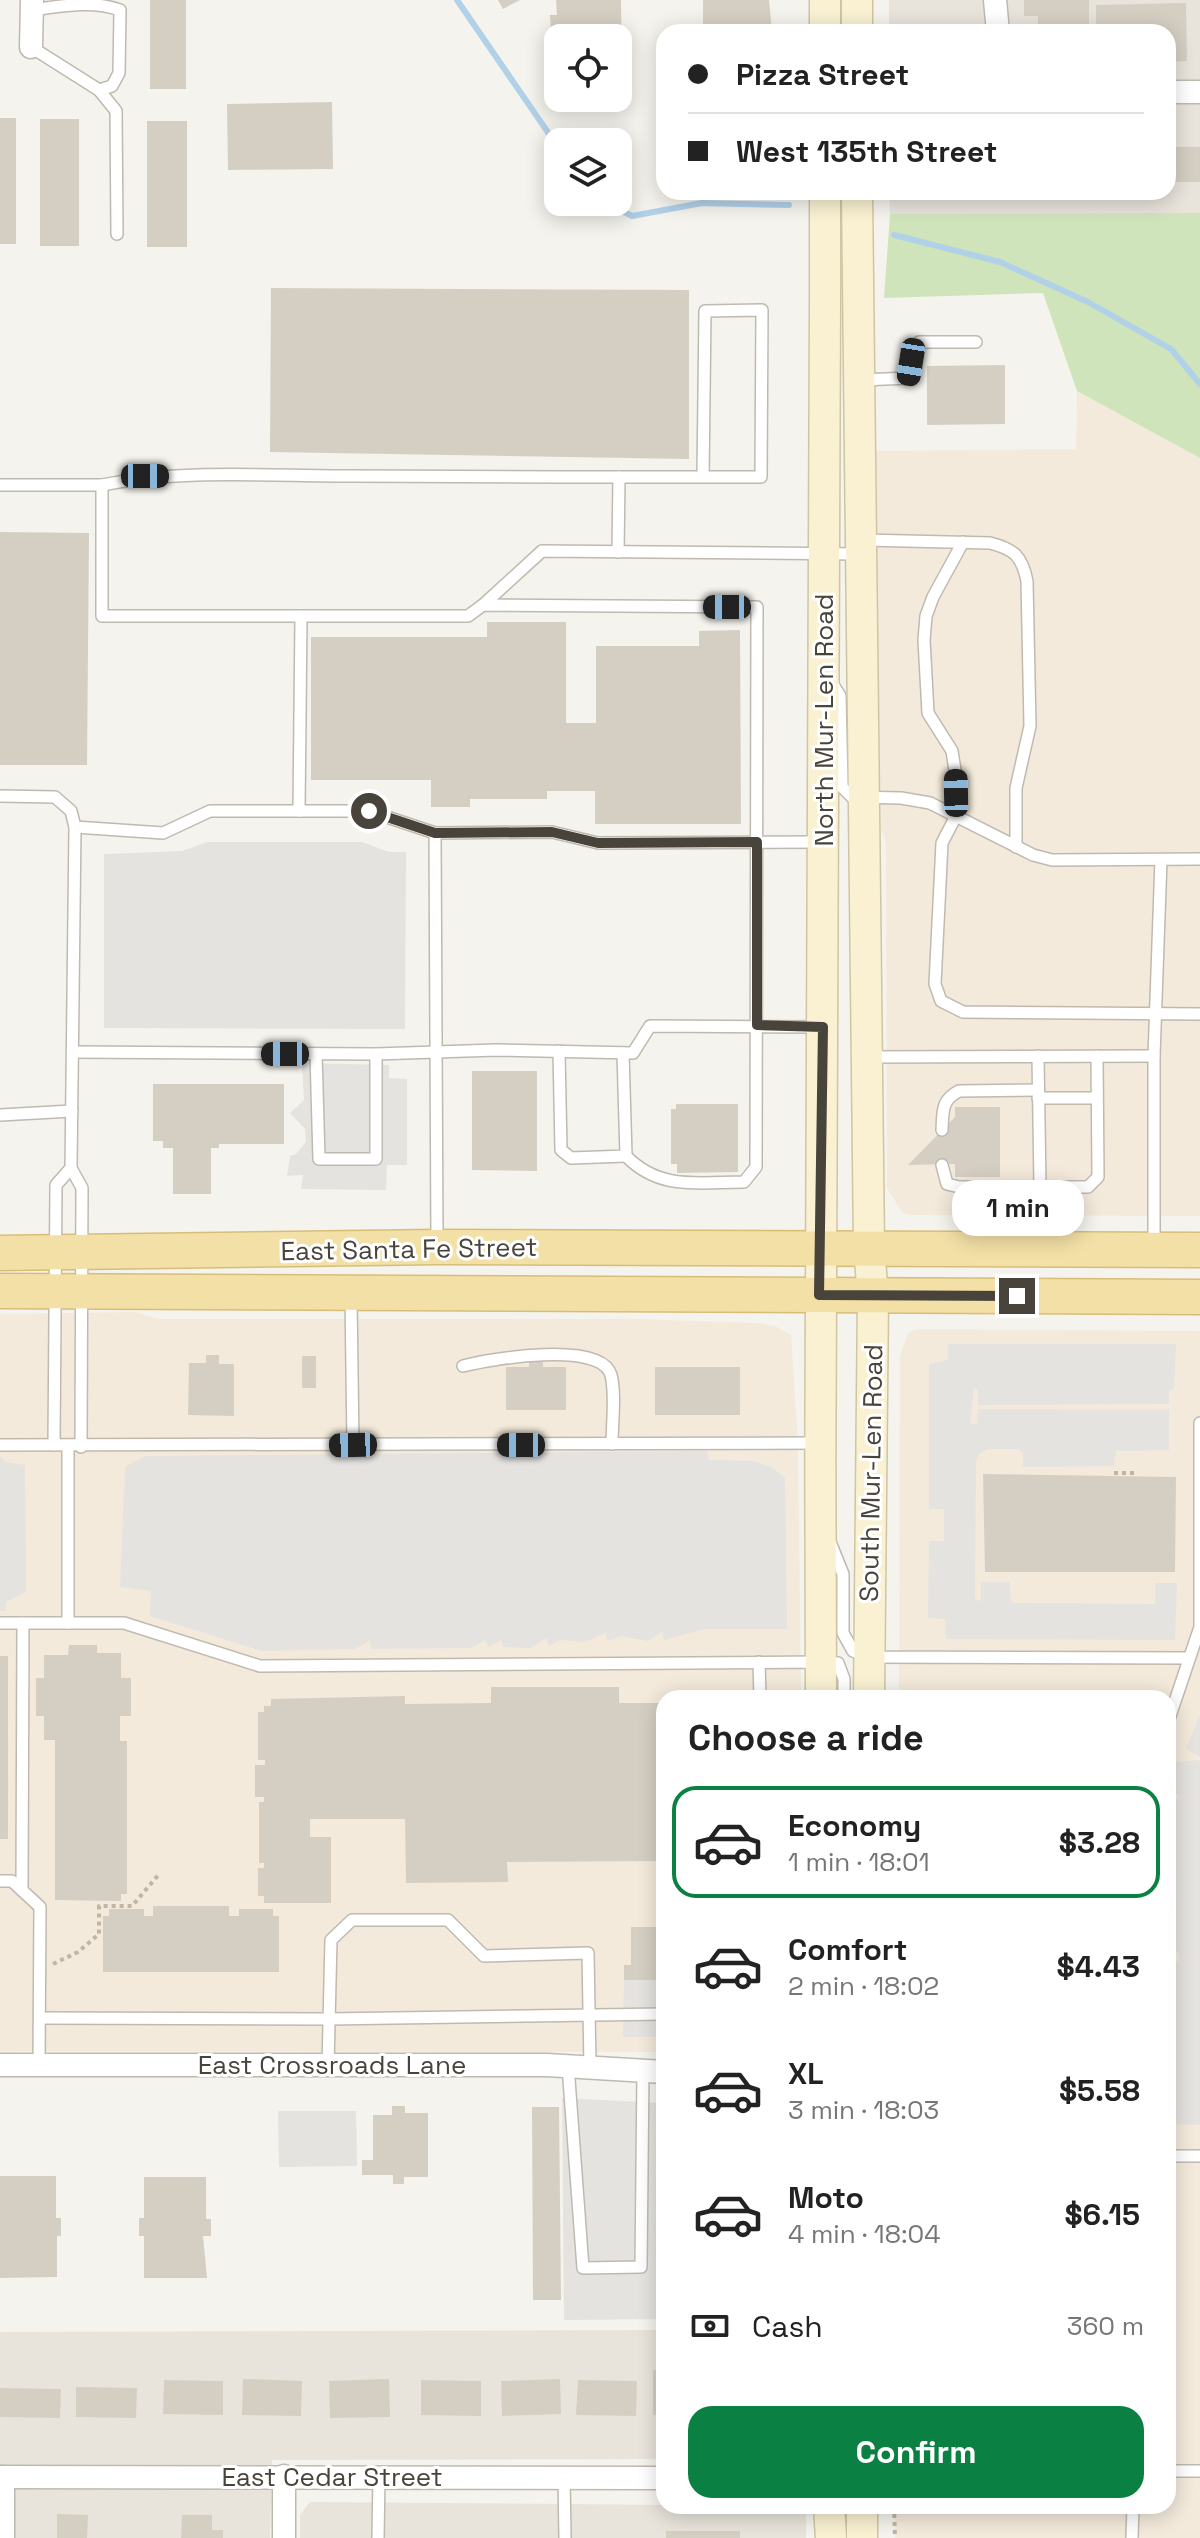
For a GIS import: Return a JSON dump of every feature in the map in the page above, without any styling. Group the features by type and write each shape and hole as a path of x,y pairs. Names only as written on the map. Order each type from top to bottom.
{"main road":[{"path":"825,0 825,24"},
{"path":"857,0 857,24"},
{"name":"North Mur-Len Road","path":"819,1248 823,1027 825,200"},
{"name":"North Mur-Len Road","path":"857,200 869,1248"},
{"name":"East Santa Fe Street","path":"0,1253 437,1247 1200,1250"},
{"name":"South Mur-Len Road","path":"819,1248 821,1690"},
{"name":"South Mur-Len Road","path":"869,1248 873,1296 869,1690"},
{"name":"East Santa Fe Street","path":"0,1291 1200,1297"},
{"path":"830,2514 831,2538"},
{"path":"862,2514 862,2538"}],"street":[{"path":"995,2 997,24"},
{"path":"31,47 32,5"},
{"path":"1176,92 1200,92"},
{"name":"East Crossroads Lane","path":"0,2065 579,2066 653,2071"},
{"path":"284,2476 284,2538"},
{"path":"2,2477 3,2538"},
{"name":"East Cedar Street","path":"2,2477 656,2478"}],"lane":[{"path":"32,5 106,4 120,10 119,73 112,86 99,90"},
{"path":"31,47 99,90 116,111 117,234"},
{"path":"0,485 102,485 145,476 619,477 703,477 761,477 762,310 705,311 703,477"},
{"path":"858,381 909,378 913,348 919,342 976,342"},
{"path":"618,552 619,477"},
{"path":"102,485 102,616 468,616 542,551 825,553 860,547 963,542 1009,548 1023,563 1027,581 1030,726 1016,788 1016,847"},
{"path":"963,542 933,597 926,616 924,640 928,713 952,751 956,816 942,843 935,984 941,1001 963,1012 1157,1011 1200,1014"},
{"path":"483,605 757,607 756,1167 744,1182 665,1181 642,1172 626,1156 623,1053"},
{"path":"299,811 301,616"},
{"path":"824,673 838,688 840,696 842,787 846,794 863,800 901,798 930,803 1016,847 1052,860 1200,859"},
{"path":"0,796 55,797 71,811 75,827 71,1168 82,1188 68,1253 54,1445"},
{"path":"75,827 163,833 210,811 369,811 435,833 552,832 598,843 823,842"},
{"path":"435,833 437,1247"},
{"path":"1154,1250 1154,1056 1161,860"},
{"path":"73,1052 633,1053 650,1026 823,1027"},
{"path":"559,1051 561,1150 571,1158 626,1156"},
{"path":"316,1054 319,1159 376,1159 376,1054"},
{"path":"1038,1056 1040,1187"},
{"path":"942,1165 947,1184 959,1187 1088,1187 1095,1184 1098,1177 1097,1056"},
{"path":"869,1057 1154,1056"},
{"path":"942,1130 943,1106 949,1097 959,1091 1097,1098"},
{"path":"0,1115 72,1111"},
{"path":"71,1168 56,1185 68,1253 67,1290 81,1447"},
{"path":"350,1292 353,1445"},
{"path":"463,1366 519,1356 594,1358 606,1365 611,1376 612,1444"},
{"path":"1176,1698 1200,1627 1200,1423"},
{"path":"0,1445 820,1443"},
{"path":"68,1446 68,1623"},
{"path":"820,1518 843,1574 843,1633 853,1651 869,1657 1189,1658"},
{"path":"0,1623 124,1623 260,1666 838,1663 844,1690"},
{"path":"22,1890 23,1623"},
{"path":"759,1662 760,1690"},
{"path":"0,1881 12,1881 40,1907 39,2065"},
{"path":"328,2065 331,1940 352,1920 448,1920 484,1956 588,1953 589,2016 579,2066 583,2268 641,2267 653,2071"},
{"path":"40,2018 328,2019 656,2014"},
{"path":"1176,2156 1200,2156"},
{"path":"1176,2471 1200,2471"},
{"path":"378,2538 379,2477"},
{"path":"564,2478 565,2538"},
{"path":"1132,2538 1133,2514"}],"path":[{"path":"1114,1473 1134,1473"},
{"path":"40,1971 78,1952 99,1934 99,1906 132,1906 160,1873"},
{"path":"894,2514 895,2538"}],"shaded area":[{"path":"889,0 1200,0 1200,213 890,214 889,200 1176,200 1176,24 889,24"},
{"path":"1077,391 1200,458 1200,1216 909,1215 902,1212 887,1188 886,843 881,828 875,451 1076,449"},
{"path":"208,842 362,842 389,852 406,852 405,1029 104,1028 104,854 182,851"},
{"path":"302,1063 389,1065 389,1078 407,1079 407,1165 387,1165 386,1190 301,1189 303,1175 287,1176 290,1156 296,1154 306,1142 305,1129 290,1113 304,1100"},
{"path":"135,1312 159,1319 635,1319 755,1323 775,1326 791,1335 798,1444 801,1690 656,1690 656,2052 0,2051 0,1314"},
{"path":"916,1329 1200,1331 1200,2538 895,2538 894,2514 1176,2514 1176,1690 899,1690 900,1356 908,1333"},
{"path":"948,1344 1176,1344 1174,1388 1169,1391 1169,1404 978,1405 978,1390 974,1388 970,1423 977,1425 978,1409 1169,1410 1169,1450 1116,1451 1114,1466 1023,1467 1023,1453 1018,1449 988,1449 979,1454 976,1462 975,1597 977,1601 981,1600 981,1582 1009,1582 1012,1603 1155,1604 1155,1583 1177,1583 1175,1640 946,1639 945,1619 928,1618 929,1541 944,1541 944,1509 929,1509 929,1364 948,1360"},
{"path":"707,1451 709,1460 753,1461 773,1468 785,1478 787,1629 705,1629 664,1640 662,1632 648,1641 621,1636 608,1641 605,1633 585,1642 560,1640 549,1646 546,1638 530,1648 503,1647 501,1640 489,1647 485,1640 471,1648 371,1649 370,1640 355,1649 262,1651 150,1616 151,1591 120,1587 125,1467 145,1456"},
{"path":"0,1456 5,1462 25,1465 26,1592 6,1602 6,1611 0,1611"},
{"path":"1200,1715 1200,1757 1186,1749"},
{"path":"1200,1760 1200,2125 1176,2124 1176,1961 1180,1957 1176,1949 1176,1799 1180,1799 1176,1792 1176,1762"},
{"path":"624,1980 656,1980 656,2037 623,2037"},
{"path":"562,2098 656,2103 656,2319 564,2320"},
{"path":"278,2111 356,2111 357,2166 279,2167"},
{"path":"656,2330 656,2459 272,2460 270,2538 0,2538 0,2332"},
{"path":"310,2502 656,2505 656,2514 806,2514 806,2538 300,2538 300,2515"}],"green space":[{"path":"1200,213 1200,458 1077,391 1043,293 884,298 890,214"}],"building":[{"path":"150,0 186,0 186,89 150,89"},
{"path":"498,0 520,0 503,9"},
{"path":"556,0 621,0 621,24 550,24 550,15 557,15"},
{"path":"703,0 769,0 771,24 703,24"},
{"path":"1024,0 1089,0 1089,24 1038,24 1038,16 1024,16"},
{"path":"1186,3 1187,61 1176,62 1176,24 1096,24 1096,5"},
{"path":"332,102 333,169 228,170 227,104"},
{"path":"0,118 16,118 16,244 0,244"},
{"path":"40,119 79,119 79,246 40,246"},
{"path":"147,121 187,121 187,247 147,247"},
{"path":"1176,147 1200,147 1200,182 1176,182"},
{"path":"271,288 689,290 689,459 270,452"},
{"path":"1005,365 1005,424 927,425 927,366"},
{"path":"0,532 89,533 87,765 0,765"},
{"path":"487,622 566,622 566,723 596,723 596,646 699,646 699,631 740,630 741,824 595,824 595,791 547,791 547,799 470,799 470,807 431,807 431,780 311,780 311,637 487,637"},
{"path":"472,1071 537,1071 537,1171 472,1170"},
{"path":"153,1084 284,1084 284,1144 219,1144 219,1148 211,1148 211,1194 173,1194 173,1148 163,1148 163,1141 153,1141"},
{"path":"676,1104 738,1104 738,1172 677,1173 677,1164 671,1164 671,1109 676,1109"},
{"path":"955,1107 1000,1107 1000,1177 955,1177 955,1164 908,1165 955,1117"},
{"path":"206,1355 219,1355 219,1364 234,1364 234,1416 188,1415 189,1363 206,1363"},
{"path":"302,1356 316,1356 316,1388 302,1388"},
{"path":"529,1362 543,1362 543,1367 566,1367 566,1410 506,1410 506,1367 529,1367"},
{"path":"655,1367 740,1367 740,1415 655,1415"},
{"path":"983,1474 1176,1477 1175,1572 985,1572"},
{"path":"69,1645 97,1645 97,1653 121,1653 121,1678 131,1678 131,1716 120,1716 120,1741 127,1741 127,1894 121,1894 121,1901 55,1900 55,1740 44,1740 44,1716 36,1716 36,1678 44,1678 44,1655 68,1655"},
{"path":"0,1656 8,1656 8,1839 0,1839"},
{"path":"491,1687 619,1687 619,1703 656,1703 656,1861 507,1862 508,1882 406,1883 405,1819 310,1819 310,1837 331,1837 331,1903 264,1903 264,1896 258,1896 258,1868 264,1868 264,1863 259,1863 259,1802 264,1802 264,1797 255,1797 255,1765 265,1765 265,1760 258,1760 258,1712 264,1712 264,1706 271,1706 271,1699 405,1696 405,1704 491,1703"},
{"path":"153,1906 229,1906 229,1916 239,1916 239,1909 273,1909 273,1916 279,1916 279,1972 103,1972 103,1916 109,1916 109,1909 144,1909 144,1916 153,1916"},
{"path":"631,1927 656,1927 656,1980 624,1980 624,1965 631,1965"},
{"path":"392,2106 405,2106 405,2113 428,2113 428,2177 404,2177 404,2184 393,2184 393,2175 362,2175 362,2160 373,2160 373,2115 392,2115"},
{"path":"532,2107 559,2107 561,2300 533,2300"},
{"path":"0,2176 56,2176 56,2218 61,2218 61,2236 57,2236 57,2277 0,2278"},
{"path":"144,2177 206,2177 206,2219 211,2219 211,2236 203,2236 207,2278 144,2278 144,2236 139,2236 139,2218 144,2218"},
{"path":"653,2370 656,2370 656,2415 653,2415"},
{"path":"243,2379 302,2381 301,2416 242,2415"},
{"path":"389,2379 390,2417 330,2418 329,2381"},
{"path":"560,2379 561,2414 502,2416 501,2381"},
{"path":"164,2380 223,2381 223,2415 163,2414"},
{"path":"421,2380 481,2381 481,2416 421,2415"},
{"path":"578,2380 637,2381 636,2416 576,2415"},
{"path":"76,2387 137,2388 136,2418 76,2417"},
{"path":"0,2388 61,2389 60,2418 0,2417"},
{"path":"57,2514 88,2515 87,2538 57,2538"},
{"path":"182,2515 212,2515 212,2530 223,2530 223,2538 181,2538"},
{"path":"666,2531 740,2531 740,2538 666,2538"}],"waterway":[{"path":"457,0 545,128"},
{"path":"632,216 702,203 789,205"},
{"path":"894,235 1000,262 1088,302 1171,349 1200,384"}],"route":[{"path":"369,811 435,833 552,832 598,843 757,842 757,1025 823,1027 819,1295 1017,1296"}]}
